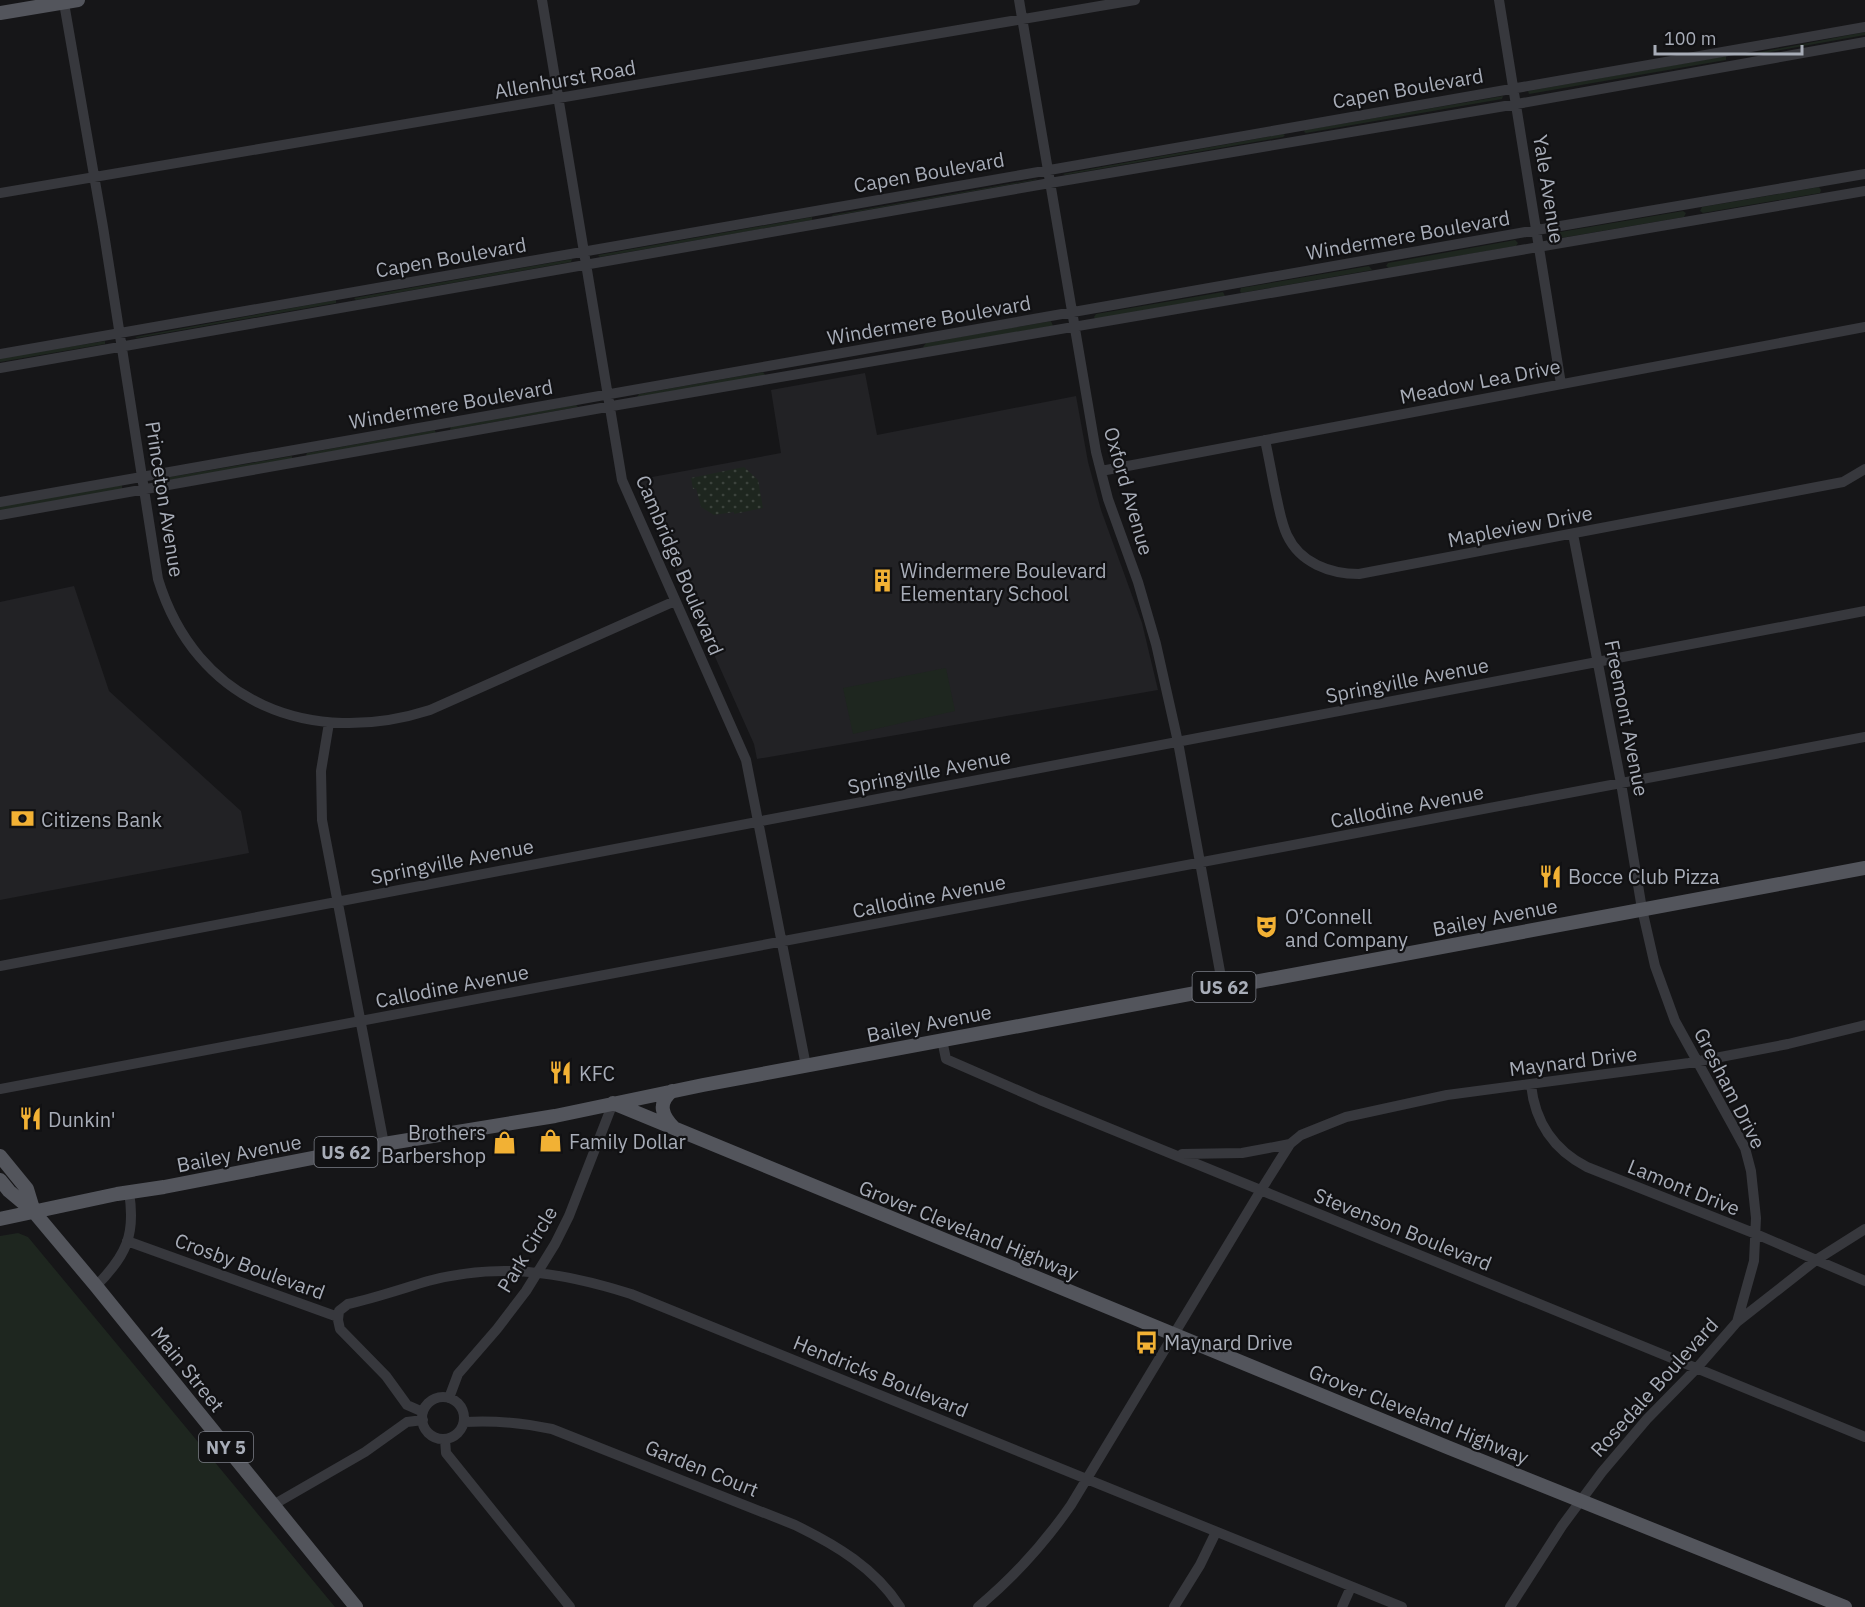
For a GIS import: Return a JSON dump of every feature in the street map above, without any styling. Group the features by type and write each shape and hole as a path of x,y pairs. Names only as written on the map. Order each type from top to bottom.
{"main road":[{"path":"0,13 78,0"},
{"name":"Bailey Avenue","path":"0,1219 384,1144 555,1116 672,1091 1865,868"},
{"path":"672,1091 663,1103 662,1113 678,1132"},
{"name":"Grover Cleveland Highway","path":"612,1103 1457,1451 1845,1607"},
{"name":"Main Street","path":"0,1156 27,1189 34,1212"},
{"name":"Main Street","path":"0,1180 9,1191 34,1212 96,1286 356,1607"}],"street":[{"name":"Cambridge Boulevard","path":"542,0 622,480 746,760 806,1066"},
{"name":"Oxford Avenue","path":"1019,0 1090,422 1108,499 1151,623 1178,742 1223,988"},
{"name":"Allenhurst Road","path":"0,193 1135,0"},
{"name":"Yale Avenue","path":"1499,0 1561,384"},
{"name":"Princeton Avenue","path":"64,3 143,476 156,570 160,586 176,624 199,657 229,684 263,705 301,719 329,723 387,722 430,710 675,601"},
{"name":"Capen Boulevard","path":"0,354 1865,27"},
{"name":"Capen Boulevard","path":"0,368 1865,42"},
{"name":"Windermere Boulevard","path":"0,502 1865,174"},
{"name":"Windermere Boulevard","path":"0,515 610,407 1865,191"},
{"name":"Meadow Lea Drive","path":"1101,471 1865,327"},
{"name":"Mapleview Drive","path":"1265,440 1286,534 1300,554 1323,568 1335,572 1359,574 1843,482 1865,469"},
{"name":"Freemont Avenue","path":"1573,534 1621,783 1642,909"},
{"name":"Springville Avenue","path":"0,966 1865,611"},
{"path":"329,723 321,771 322,820 384,1144"},
{"name":"Callodine Avenue","path":"0,1089 1865,737"},
{"name":"Gresham Drive","path":"1642,909 1664,994 1696,1061 1745,1148 1754,1195 1756,1234 1754,1261 1737,1322"},
{"name":"Maynard Drive","path":"978,1607 1035,1553 1066,1514 1261,1190 1290,1144 1301,1135 1323,1125 1385,1107 1457,1094 1696,1061 1788,1044 1865,1025"},
{"name":"Stevenson Boulevard","path":"942,1040 946,1059 1040,1100 1865,1437"},
{"name":"Lamont Drive","path":"1531,1085 1536,1111 1542,1126 1552,1140 1574,1160 1865,1281"},
{"name":"Park Circle","path":"448,1398 458,1374 497,1329 539,1271 569,1216 612,1103"},
{"name":"Maynard Drive","path":"1176,1154 1242,1153 1290,1144"},
{"path":"96,1286 118,1264 128,1241 132,1225 129,1192"},
{"name":"Rosedale Boulevard","path":"1510,1607 1542,1554 1580,1500 1640,1428 1737,1322 1816,1260 1865,1229"},
{"name":"Crosby Boulevard","path":"128,1241 338,1317 340,1329 386,1376 407,1405 423,1416 428,1432 433,1437 446,1439"},
{"name":"Hendricks Boulevard","path":"338,1317 339,1311 348,1304 439,1279 483,1272 539,1271 601,1284 632,1294 1402,1607"},
{"path":"273,1505 330,1474 407,1422 423,1416 430,1402 448,1398 459,1404 464,1422 456,1435 446,1439 446,1453 570,1607"},
{"name":"Garden Court","path":"464,1422 484,1420 552,1429 795,1525 829,1541 863,1566 880,1582 900,1607"},
{"path":"1174,1607 1200,1565 1216,1532"},
{"path":"1342,1607 1351,1587"}],"shaded area":[{"path":"1865,32 1865,35 1745,55"},
{"path":"1726,56 1726,60 1529,94 1528,91"},
{"path":"1503,96 1502,99 1304,132 1305,130"},
{"path":"1285,135 1283,137 1063,174"},
{"path":"1037,179 833,216 832,215"},
{"path":"1819,187 1820,193 1703,213 1700,211 1702,207"},
{"path":"1683,211 1686,213 1684,217 1561,238 1558,236 1560,232"},
{"path":"812,217 812,220 600,257 598,255"},
{"path":"1515,240 1518,243 1516,246 1389,268 1386,266 1388,263"},
{"path":"572,259 571,262 356,300 354,298"},
{"path":"1369,266 1372,270 1241,293 1240,291 1241,288"},
{"path":"1223,292 1225,296 1095,319 1094,317 1096,314"},
{"path":"336,300 336,303 135,337"},
{"path":"1051,321 1053,326 923,347 926,343"},
{"path":"105,341 105,344 0,362 0,358"},
{"path":"763,372 766,376 637,397 639,394"},
{"path":"865,373 877,435 1076,396 1088,462 1101,510 1142,623 1158,690 757,759 754,744 636,480 781,453 771,390"},
{"path":"576,405 578,407 450,430 451,426"},
{"path":"435,430 436,434 307,457 306,455 307,453"},
{"path":"292,456 292,459 164,481 164,478"},
{"path":"744,467 758,480 763,508 734,514 734,512 714,515 701,507 691,478"},
{"path":"122,485 122,489 0,511 0,505"},
{"path":"74,586 109,691 241,811 249,853 0,900 0,602"},
{"path":"946,668 955,711 853,734 843,688"},
{"path":"18,1233 28,1237 335,1607 0,1607 0,1236"}],"place":[{"name":"Windermere Boulevard Elementary School","path":"882,581"},
{"name":"Citizens Bank","path":"23,819"},
{"name":"Bocce Club Pizza","path":"1550,876"},
{"name":"O’Connell and Company","path":"1267,927"},
{"name":"KFC","path":"561,1073"},
{"name":"Dunkin'","path":"30,1119"},
{"name":"Family Dollar","path":"551,1141"},
{"name":"Brothers Barbershop","path":"504,1143"},
{"name":"Maynard Drive","path":"1146,1342"}]}
